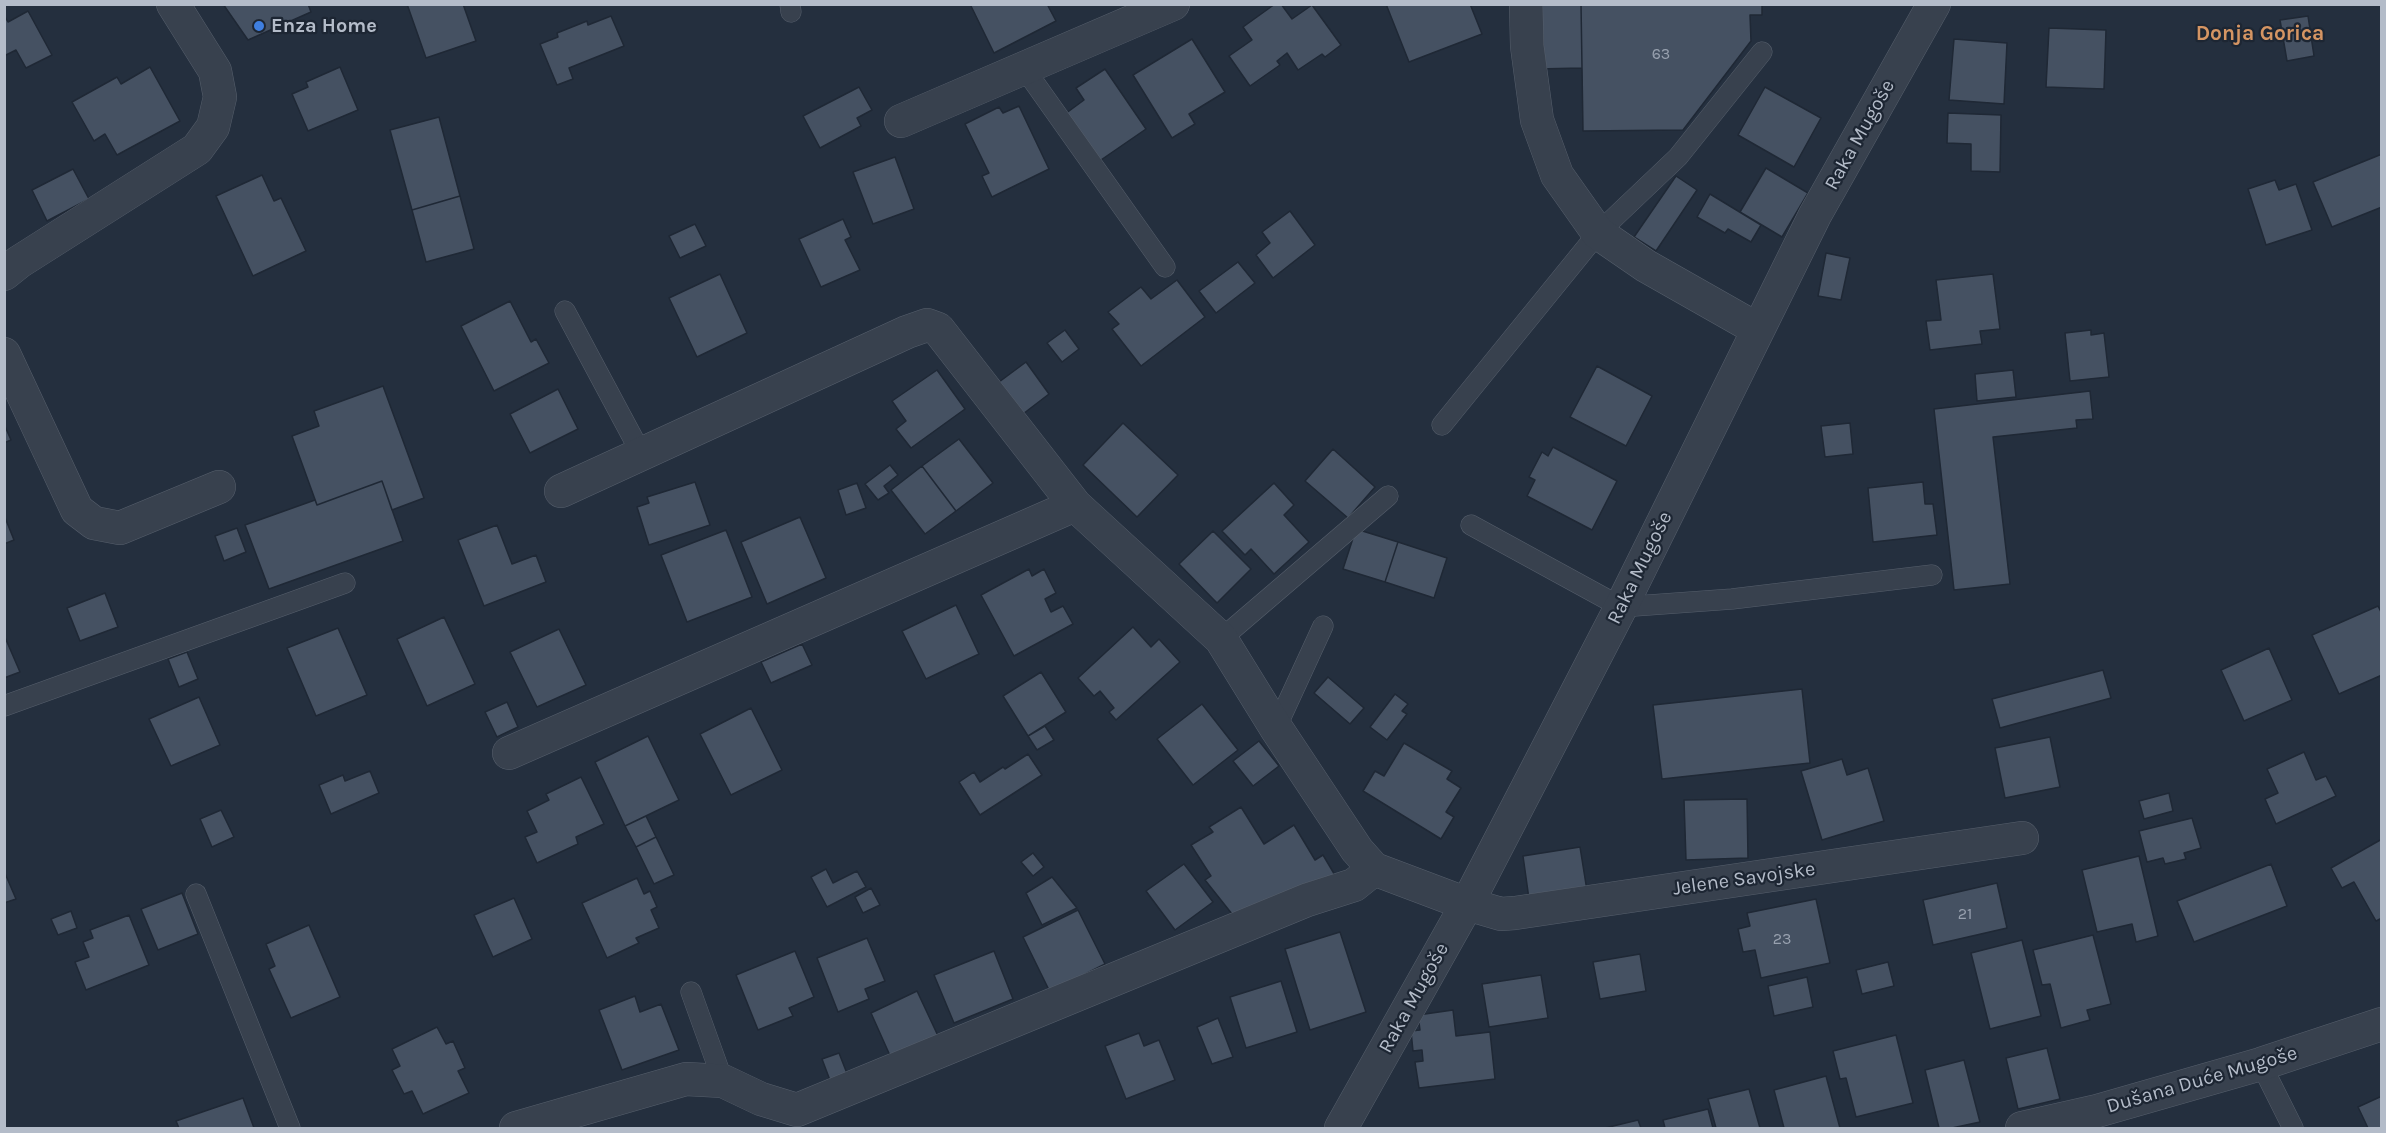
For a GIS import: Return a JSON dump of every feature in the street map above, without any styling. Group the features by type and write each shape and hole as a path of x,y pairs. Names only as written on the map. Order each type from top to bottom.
{"street":[{"path":"4,274 19,262 197,149 213,127 220,97 215,71 173,4"},
{"path":"900,121 1173,4"},
{"path":"1526,4 1527,46 1537,120 1557,175 1598,233 1646,266 1757,329"},
{"name":"Raka Mugoše","path":"1341,1128 1467,904 1621,607 1815,215 1934,4"},
{"path":"516,1128 686,1079 723,1081 760,1099 796,1110 1307,900 1354,885 1374,869 1357,850 1276,728 1221,639 1075,505 938,328 927,325 907,332 561,491"},
{"path":"4,354 77,510 94,523 120,528 219,487"},
{"path":"509,753 1075,505"},
{"name":"Jelene Savojske","path":"1374,869 1500,914 2022,838"},
{"name":"Dušana Duće Mugoše","path":"2022,1128 2097,1111 2261,1064 2382,1024"}],"lane":[{"path":"1442,425 1598,233 1678,157 1762,52"},
{"path":"1024,68 1165,267"},
{"path":"565,311 642,455"},
{"path":"1221,639 1388,496"},
{"path":"1471,525 1621,607 1732,599 1932,575"},
{"path":"4,706 345,583"},
{"path":"1276,728 1323,626"},
{"path":"196,894 290,1128"},
{"path":"691,992 723,1081"},
{"path":"2261,1064 2293,1128"}],"building":[{"name":"Enza Home","path":"223,4 308,4 311,12 248,40"},
{"path":"407,4 463,4 476,41 426,58"},
{"path":"970,4 1047,4 1056,21 994,53"},
{"path":"1275,4 1281,4 1292,19 1312,5 1341,45 1325,57 1322,54 1298,70 1287,53 1277,61 1280,65 1250,86 1229,56 1252,40 1243,27"},
{"path":"1386,4 1470,4 1482,34 1409,62"},
{"path":"1536,4 1581,4 1582,68 1537,69"},
{"path":"1581,4 1762,4 1762,15 1750,15 1751,41 1683,130 1583,131"},
{"path":"28,11 52,55 26,68 16,50 4,56 4,15 8,22"},
{"path":"611,16 624,46 569,68 573,79 557,85 540,44 558,37 557,33 587,21 588,25"},
{"path":"2308,16 2314,56 2287,61 2280,20"},
{"path":"2049,28 2106,30 2104,89 2046,87"},
{"path":"1192,39 1225,92 1189,114 1195,124 1172,138 1133,75"},
{"path":"1954,39 2007,43 2004,104 1949,100"},
{"path":"150,67 180,121 117,155 105,134 94,141 72,102 117,77 121,84"},
{"path":"340,67 358,110 308,131 292,94 308,87 306,82"},
{"path":"1105,69 1146,129 1098,162 1065,114 1084,100 1076,88"},
{"path":"859,87 872,110 857,118 861,126 820,148 803,116"},
{"path":"1765,87 1821,118 1794,167 1738,135"},
{"path":"1019,106 1049,169 992,197 982,176 989,173 965,124 999,107 1003,113"},
{"path":"1948,113 2001,115 2000,172 1971,171 1971,144 1947,143"},
{"path":"439,117 460,196 412,210 390,130"},
{"path":"2382,154 2382,207 2332,227 2313,182"},
{"path":"895,157 914,209 873,224 853,172"},
{"path":"1766,168 1808,193 1782,237 1740,212"},
{"path":"73,169 89,199 47,221 32,190"},
{"path":"262,175 274,201 281,198 306,251 253,276 216,196"},
{"path":"1676,176 1697,190 1656,251 1634,237"},
{"path":"2275,180 2279,190 2296,184 2312,230 2266,245 2248,189"},
{"path":"1710,194 1761,225 1751,242 1728,229 1725,233 1697,217"},
{"path":"460,196 474,249 426,262 412,210"},
{"path":"1290,211 1315,245 1273,278 1256,255 1270,243 1262,232"},
{"path":"843,219 851,237 845,240 860,270 821,287 799,239"},
{"path":"695,224 706,246 680,258 669,236"},
{"path":"1826,253 1850,258 1841,300 1818,296"},
{"path":"1238,262 1255,283 1216,313 1199,291"},
{"path":"720,274 747,333 697,357 669,298"},
{"path":"1993,274 2000,329 1980,331 1982,344 1930,350 1926,321 1941,320 1936,280"},
{"path":"1177,280 1205,317 1141,366 1112,329 1119,324 1108,312 1141,287 1151,299"},
{"path":"510,301 531,342 536,339 549,363 494,391 461,326"},
{"path":"1065,330 1079,349 1062,362 1047,343"},
{"path":"2091,330 2091,335 2104,333 2109,377 2070,381 2065,333"},
{"path":"1026,362 1049,394 1019,417 995,385"},
{"path":"1597,366 1652,396 1626,446 1570,417"},
{"path":"937,370 965,409 911,448 896,429 906,421 892,401"},
{"path":"2013,370 2016,397 1977,401 1975,374"},
{"path":"383,386 424,498 392,510 382,481 317,505 292,436 319,426 314,411"},
{"path":"558,389 578,429 530,453 510,414"},
{"path":"2090,391 2093,419 2076,420 2077,428 1993,437 2010,584 1954,590 1934,409"},
{"path":"1123,423 1178,475 1137,517 1083,465"},
{"path":"1850,423 1853,454 1825,457 1821,426"},
{"path":"4,424 11,440 4,443"},
{"path":"959,439 993,483 956,511 922,466"},
{"path":"1553,447 1617,481 1592,530 1527,496 1535,480 1529,477 1542,452 1548,456"},
{"path":"1333,449 1375,487 1348,518 1305,481"},
{"path":"890,465 898,475 884,486 889,493 878,500 865,484"},
{"path":"922,466 956,511 925,534 891,490"},
{"path":"382,481 403,541 269,589 245,525 315,500 317,505"},
{"path":"695,482 710,525 649,545 637,507 649,503 647,497"},
{"path":"1923,482 1925,504 1933,504 1937,535 1873,542 1868,488"},
{"path":"857,483 866,508 846,515 838,490"},
{"path":"1274,483 1294,505 1284,515 1309,542 1274,574 1251,549 1245,555 1222,531"},
{"path":"4,515 14,540 4,544"},
{"path":"800,517 826,578 767,604 741,542"},
{"path":"497,525 512,564 536,555 546,582 484,606 458,540"},
{"path":"237,528 246,552 224,561 215,536"},
{"path":"1356,529 1398,542 1385,582 1343,569"},
{"path":"726,530 752,597 687,622 661,555"},
{"path":"1213,531 1251,569 1217,603 1179,564"},
{"path":"1398,542 1447,558 1434,598 1385,582"},
{"path":"1029,569 1032,576 1044,569 1056,593 1045,599 1051,612 1063,606 1073,624 1014,656 981,595"},
{"path":"105,593 118,627 80,641 67,608"},
{"path":"956,605 979,654 926,679 902,631"},
{"path":"2378,606 2382,614 2382,675 2339,694 2312,635"},
{"path":"444,617 475,684 427,706 397,639"},
{"path":"1133,627 1151,647 1159,639 1180,662 1116,720 1109,712 1114,708 1100,691 1094,696 1078,678"},
{"path":"338,628 367,695 316,716 287,648"},
{"path":"559,629 586,685 537,707 510,652"},
{"path":"4,635 20,672 4,678"},
{"path":"802,644 812,665 771,683 761,662"},
{"path":"2269,648 2292,700 2244,721 2221,670"},
{"path":"187,652 198,679 179,687 168,659"},
{"path":"2103,670 2111,698 2000,728 1992,699"},
{"path":"1041,672 1066,712 1028,736 1003,696"},
{"path":"1328,677 1364,708 1350,724 1314,693"},
{"path":"1802,689 1810,763 1662,779 1653,705"},
{"path":"1395,694 1408,704 1402,711 1407,714 1387,740 1370,727"},
{"path":"199,697 220,745 171,766 149,719"},
{"path":"507,702 518,727 497,737 485,712"},
{"path":"1202,704 1238,750 1193,785 1157,739"},
{"path":"751,708 782,770 731,795 700,734"},
{"path":"1045,726 1054,740 1037,750 1028,736"},
{"path":"648,736 679,800 625,826 595,762"},
{"path":"2050,737 2060,787 2005,798 1995,748"},
{"path":"1259,741 1279,766 1253,786 1233,761"},
{"path":"1404,743 1452,771 1447,779 1461,788 1446,812 1454,817 1441,839 1363,791 1375,771 1384,776"},
{"path":"2304,752 2316,780 2326,776 2336,796 2276,824 2265,799 2278,793 2267,769"},
{"path":"1028,754 1042,775 980,815 959,782 974,772 980,782"},
{"path":"1842,759 1847,775 1868,768 1884,821 1822,840 1801,771"},
{"path":"370,771 379,793 331,814 319,785 343,775 345,781"},
{"path":"581,777 604,824 576,837 578,844 537,863 525,837 537,832 527,811 549,800 546,794"},
{"path":"2169,793 2173,811 2144,819 2139,801"},
{"path":"1747,799 1748,858 1686,860 1684,800"},
{"path":"1241,807 1264,844 1294,825 1315,860 1323,855 1339,882 1236,919 1205,880 1211,876 1191,845 1213,832 1209,827"},
{"path":"221,810 234,837 212,847 200,819"},
{"path":"646,816 656,837 636,847 625,826"},
{"path":"2192,818 2201,848 2184,853 2186,859 2165,864 2163,858 2147,862 2139,831"},
{"path":"656,837 674,875 654,884 636,847"},
{"path":"2382,839 2382,918 2376,921 2354,882 2342,888 2331,868"},
{"path":"1580,847 1588,897 1530,906 1523,856"},
{"path":"1033,853 1044,867 1033,876 1021,862"},
{"path":"2139,856 2158,936 2136,942 2132,924 2097,932 2082,870"},
{"path":"1184,864 1213,902 1175,930 1146,891"},
{"path":"2271,864 2287,906 2194,942 2177,901"},
{"path":"826,869 833,883 857,871 866,887 827,907 811,877"},
{"path":"4,871 16,899 4,903"},
{"path":"1052,877 1077,908 1042,925 1026,893"},
{"path":"637,878 644,894 650,891 657,907 651,910 659,928 636,938 639,943 607,958 582,903"},
{"path":"1997,883 2007,928 1933,945 1923,900"},
{"path":"871,888 880,905 863,913 855,897"},
{"path":"182,893 198,934 158,950 141,909"},
{"path":"514,898 532,939 493,957 474,915"},
{"path":"1816,899 1830,963 1761,978 1755,950 1743,952 1738,929 1750,926 1747,913"},
{"path":"1078,910 1105,964 1050,992 1023,937"},
{"path":"71,911 77,928 58,935 51,919"},
{"path":"129,915 149,965 86,990 75,962 89,957 83,942 93,938 90,930"},
{"path":"309,925 340,997 291,1018 269,969 275,966 266,944"},
{"path":"1340,932 1366,1012 1310,1030 1285,949"},
{"path":"2093,935 2111,1004 2087,1010 2090,1020 2061,1028 2050,984 2042,985 2033,950"},
{"path":"867,938 885,981 865,989 869,999 838,1012 817,958"},
{"path":"2022,940 2041,1016 1990,1029 1971,953"},
{"path":"795,951 814,997 789,1008 793,1016 758,1030 736,975"},
{"path":"994,951 1013,999 954,1023 934,975"},
{"path":"1640,954 1646,991 1600,999 1593,962"},
{"path":"1888,962 1894,986 1862,994 1856,970"},
{"path":"1541,975 1548,1018 1489,1027 1482,984"},
{"path":"1807,977 1813,1007 1774,1016 1768,986"},
{"path":"1281,981 1297,1032 1246,1048 1230,997"},
{"path":"917,991 939,1038 892,1060 871,1013"},
{"path":"635,996 640,1012 661,1004 679,1050 622,1070 599,1010"},
{"path":"1453,1010 1456,1036 1490,1032 1495,1079 1419,1088 1415,1062 1423,1061 1422,1050 1413,1051 1411,1031 1420,1030 1418,1015"},
{"path":"1218,1018 1233,1057 1212,1064 1197,1027"},
{"path":"437,1027 446,1044 453,1041 465,1068 458,1071 469,1093 423,1114 412,1091 404,1094 392,1070 400,1066 392,1049"},
{"path":"1139,1033 1144,1046 1159,1040 1175,1080 1126,1099 1105,1046"},
{"path":"1896,1035 1913,1103 1856,1117 1846,1078 1840,1079 1833,1051"},
{"path":"2047,1048 2060,1099 2018,1109 2006,1058"},
{"path":"839,1053 848,1076 831,1083 822,1059"},
{"path":"1964,1060 1980,1122 1952,1128 1939,1128 1925,1070"},
{"path":"1826,1076 1840,1128 1784,1128 1774,1090"},
{"path":"1749,1089 1760,1128 1716,1128 1708,1099"},
{"path":"2382,1096 2382,1128 2368,1128 2358,1107"},
{"path":"243,1098 254,1128 179,1128 176,1121"},
{"path":"1708,1109 1713,1128 1665,1128 1663,1120"},
{"path":"1638,1120 1641,1128 1605,1128"}],"place":[{"name":"Enza Home","path":"259,26"}],"district":[{"name":"Donja Gorica","path":"2260,34"}]}
